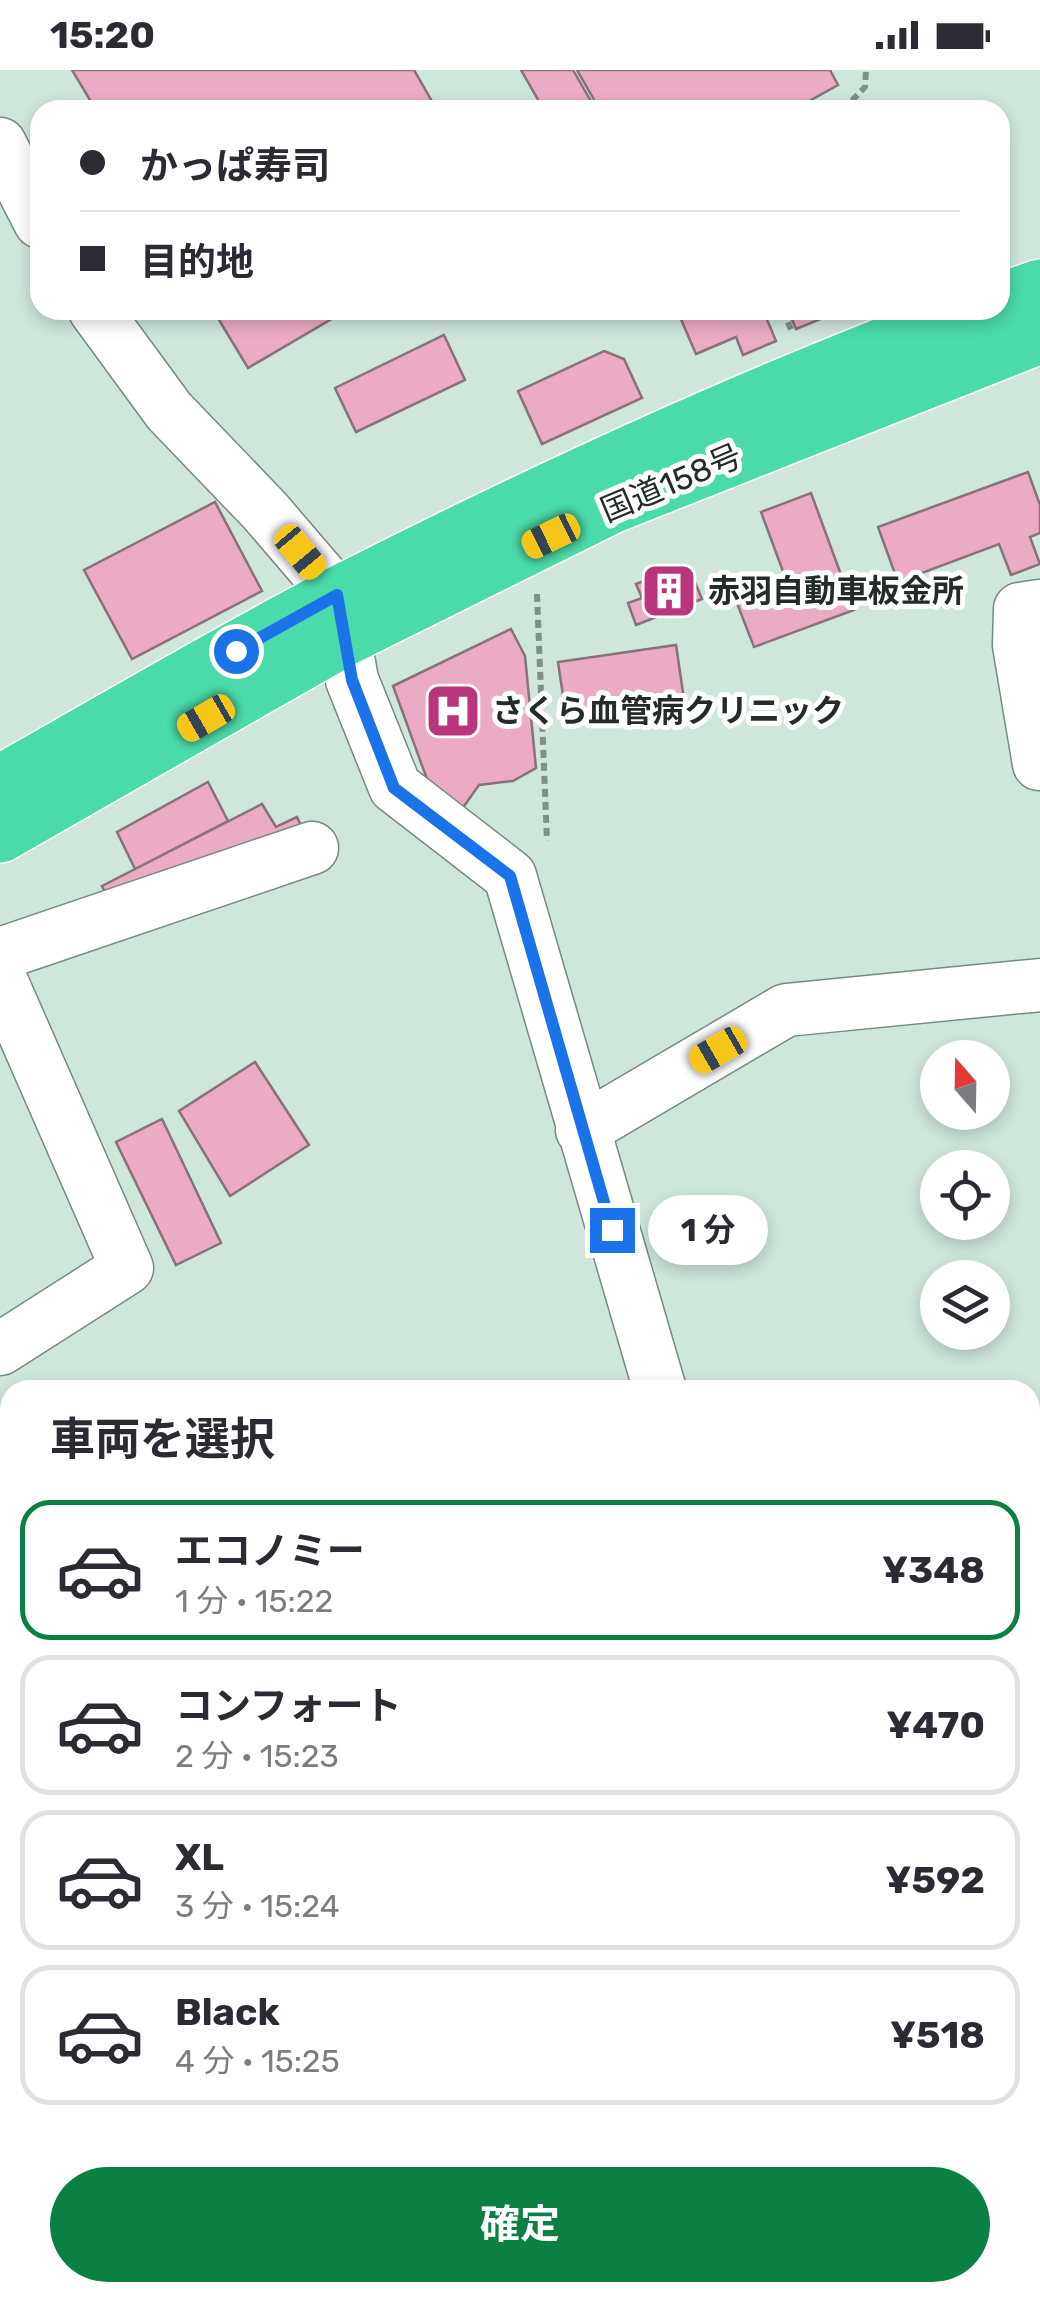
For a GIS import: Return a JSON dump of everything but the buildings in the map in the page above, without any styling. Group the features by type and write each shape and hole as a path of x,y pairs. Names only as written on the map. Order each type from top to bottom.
{"highway":[{"path":"1010,297 1040,286"},
{"name":"国道158号","path":"0,834 340,617 592,472 951,320"},
{"name":"国道158号","path":"0,783 340,617 520,551 611,506 1040,336"}],"street":[{"path":"0,144 30,202"},
{"path":"102,320 170,411 265,511 340,617 352,680 394,788 510,876 657,1380"},
{"path":"1039,764 1019,645 1020,608 1040,606"},
{"path":"0,954 312,848"},
{"path":"0,978 127,1268 0,1348"},
{"path":"582,1130 786,1010 1040,984"}],"path":[{"path":"853,100 865,87 866,70"},
{"path":"520,551 536,590 548,842"}],"place":[{"name":"赤羽自動車板金所","path":"669,591"},
{"name":"さくら血管病クリニック","path":"453,711"}],"route":[{"path":"236,651 337,595 352,680 394,788 510,876 612,1230"}]}
